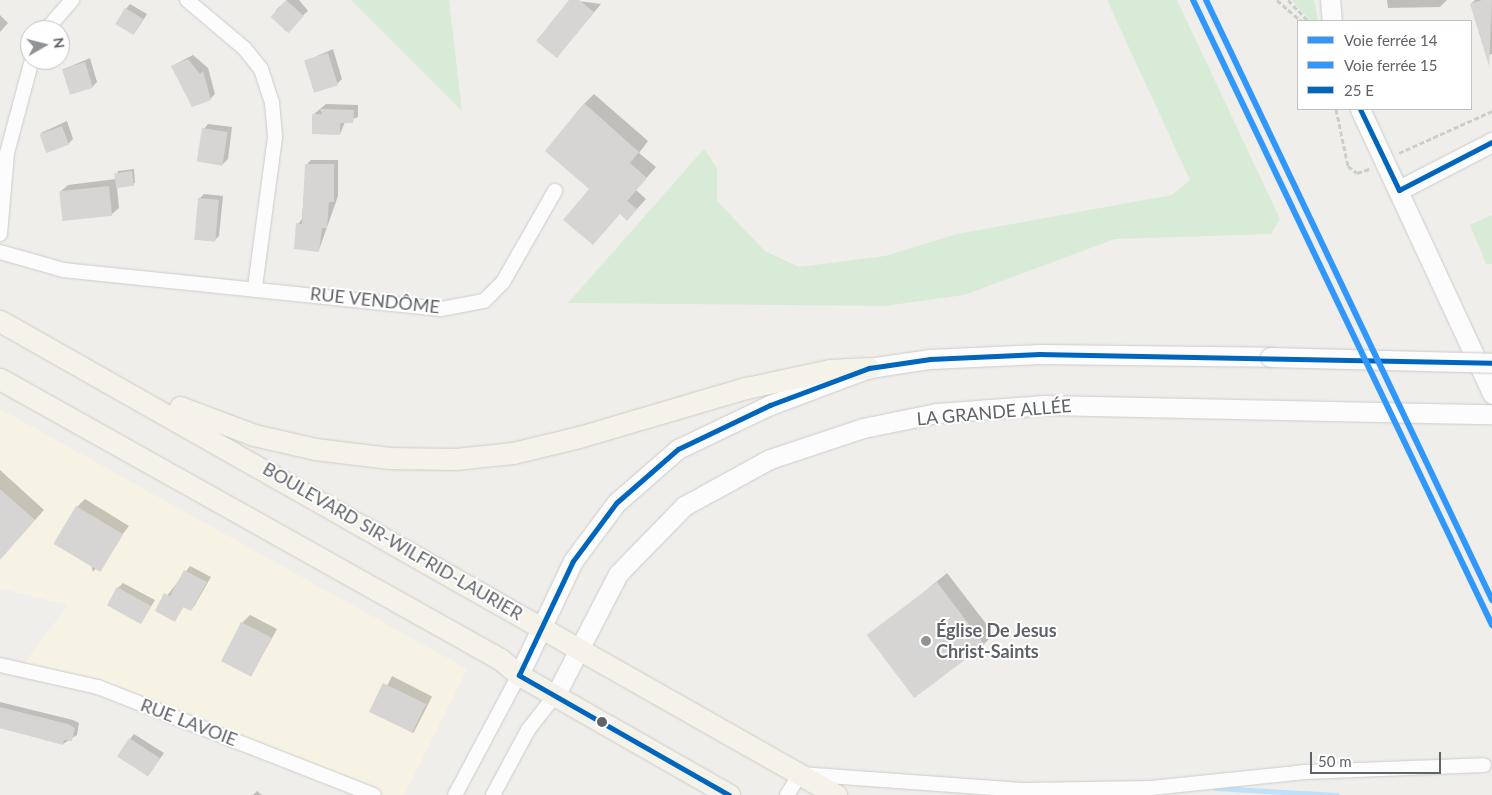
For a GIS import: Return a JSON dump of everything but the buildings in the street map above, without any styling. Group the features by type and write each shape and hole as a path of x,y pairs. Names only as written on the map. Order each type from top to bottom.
{"main road":[{"name":"BOULEVARD SIR-WILFRID-LAURIER","path":"0,321 103,376 541,626 583,647 836,795"},
{"path":"103,376 254,435 361,455 456,459 513,453 580,437 800,376 869,368"},
{"path":"0,379 500,659 519,675 556,694 729,795"}],"street":[{"path":"55,20 72,0"},
{"path":"187,0 244,48 262,69 272,102 275,137 255,287"},
{"path":"0,234 7,153 29,70"},
{"path":"1360,110 1492,394"},
{"path":"1399,190 1492,142"},
{"name":"RUE VENDÔME","path":"0,252 63,270 255,287 441,309 484,301 524,249 555,191"},
{"path":"454,795 519,675 573,561 611,511 678,448 869,368 1040,354 1270,357 1492,364"},
{"name":"LA GRANDE ALLÉE","path":"556,694 583,647 618,574 684,506 770,459 863,428 937,413 1045,404 1277,407 1492,414"},
{"name":"RUE LAVOIE","path":"0,664 98,687 374,795"},
{"path":"493,795 528,730 556,694"},
{"path":"786,795 800,774 1025,790 1151,788 1305,772 1484,765"},
{"path":"915,795 916,781"}],"path":[{"path":"1277,0 1300,20"},
{"path":"1288,0 1307,20"},
{"path":"1336,110 1350,169 1363,172 1384,160 1492,112"}],"shaded area":[{"path":"0,409 467,669 404,795 374,795 98,687 20,669 68,605 0,588"}],"green space":[{"path":"351,0 449,0 462,111"},
{"path":"1107,0 1177,0 1280,219 1271,234 1115,239 964,295 884,306 568,303 704,149 717,168 717,201 765,251 799,267 885,256 957,234 1172,195 1190,180"},
{"path":"1292,0 1314,0 1318,20 1309,20"},
{"path":"1492,215 1492,264 1486,264 1470,225"}],"waterway":[{"path":"1215,788 1337,795"}],"rail line":[{"name":"14","path":"1193,0 1492,625"},
{"name":"15","path":"1206,0 1492,600"}],"transit line":[{"path":"1360,110 1399,190 1492,142"},
{"path":"729,795 519,675 573,561 616,503 678,449 770,405 869,368 930,359 1040,354 1492,363"}],"place":[{"name":"Église De Jesus Christ-Saints","path":"926,641"}]}
